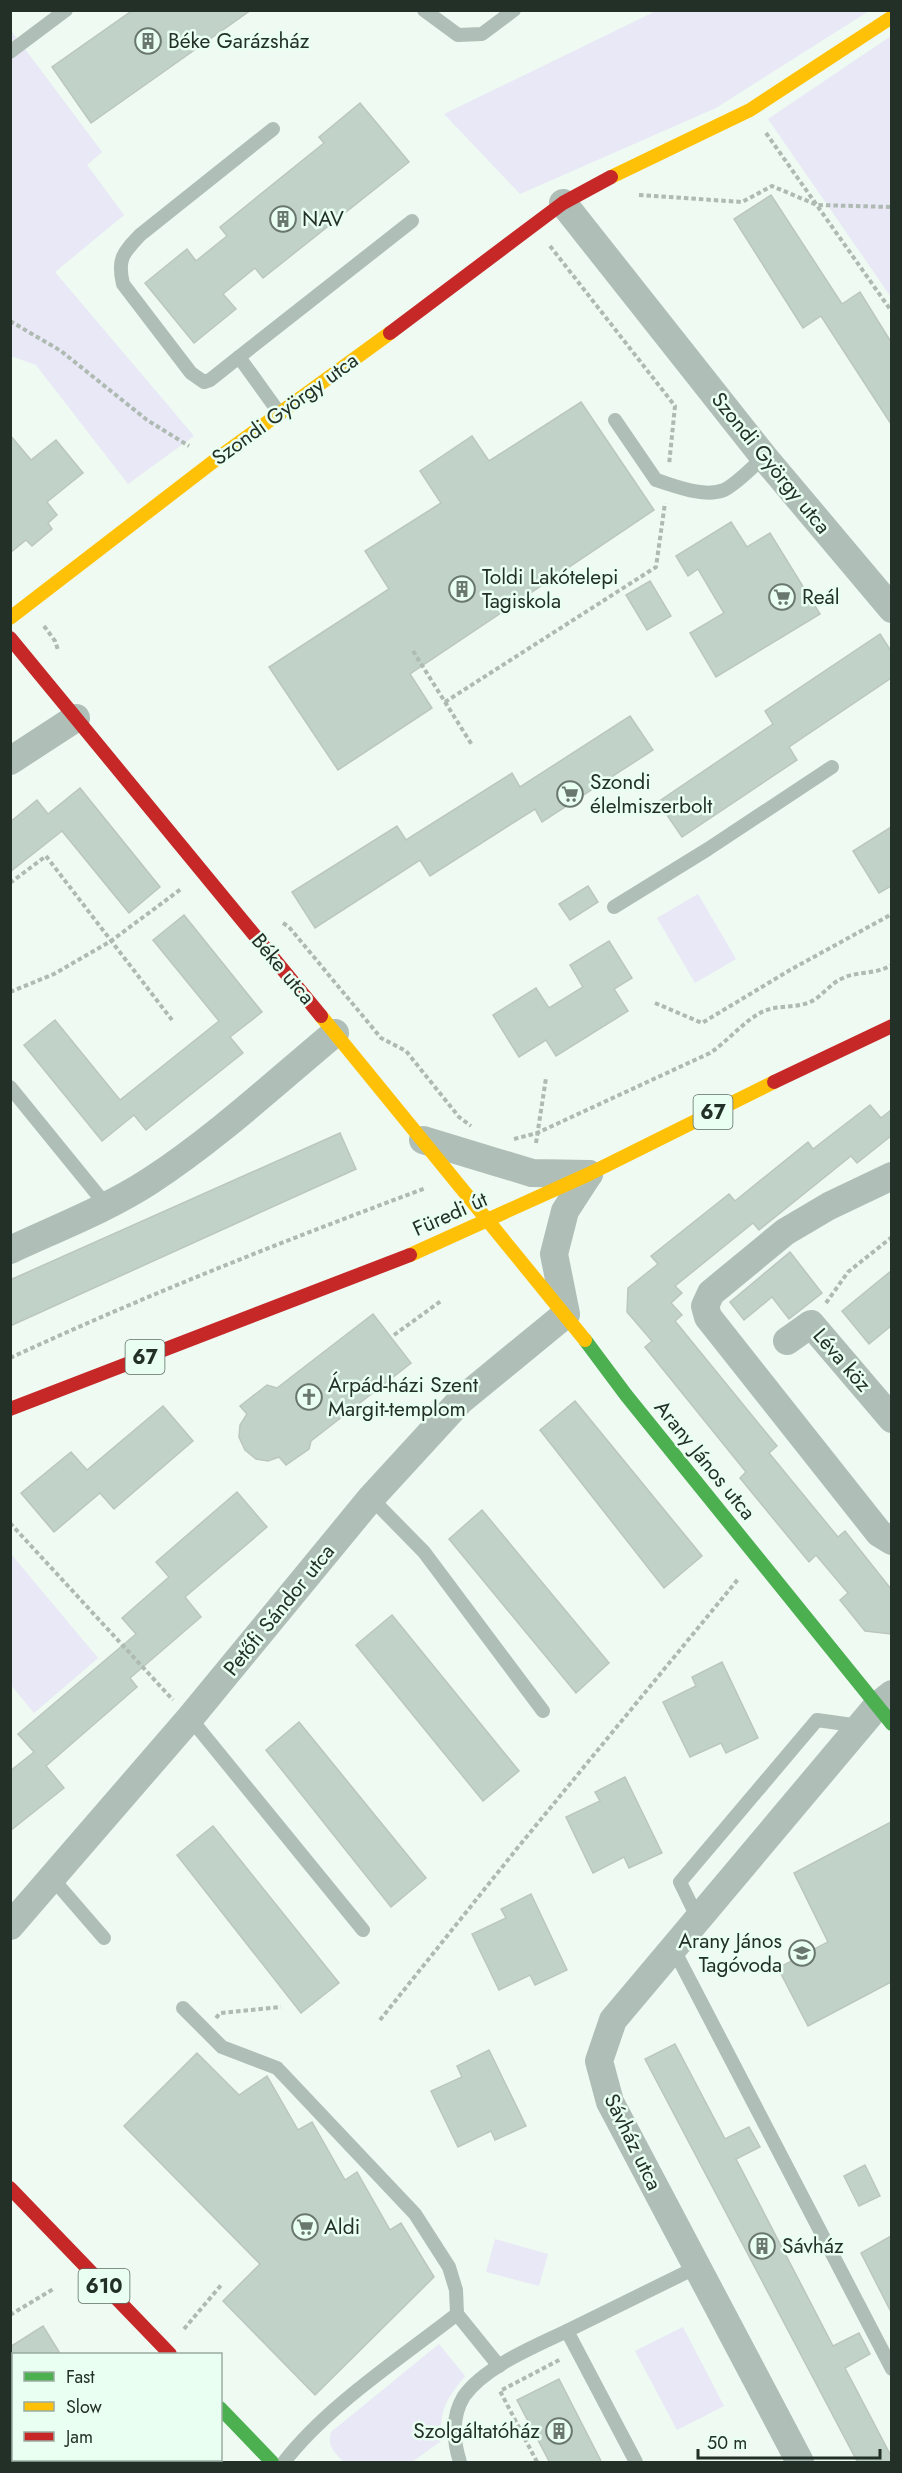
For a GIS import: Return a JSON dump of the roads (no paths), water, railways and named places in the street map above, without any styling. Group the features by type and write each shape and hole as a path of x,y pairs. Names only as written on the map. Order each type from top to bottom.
{"street":[{"name":"Szondi György utca","path":"10,618 214,460 280,414 563,203 581,192 750,110 891,17"},
{"name":"Szondi György utca","path":"563,203 764,457 891,609"},
{"name":"Béke utca","path":"10,638 489,1221"},
{"path":"10,761 76,718"},
{"name":"Füredi út","path":"10,1408 369,1272 489,1221 589,1174 837,1050 891,1026"},
{"path":"10,1250 106,1205 148,1182 182,1159 335,1033"},
{"path":"423,1140 532,1173 589,1174"},
{"path":"566,1314 554,1254 565,1211 589,1174"},
{"path":"891,1176 829,1206 785,1232 711,1293 705,1306 708,1317 879,1533 891,1541"},
{"name":"Arany János utca","path":"489,1221 566,1314 626,1395 880,1712"},
{"name":"Petőfi Sándor utca","path":"10,1926 190,1718 371,1498 460,1401 566,1314"},
{"name":"Léva köz","path":"787,1341 811,1324 888,1406"},
{"name":"Sávház utca","path":"800,2463 610,2103 600,2061 613,2020 698,1919 880,1712"},
{"name":"610","path":"10,2188 168,2352"},
{"path":"222,2410 272,2463"}],"lane":[{"path":"10,52 66,10"},
{"path":"424,10 458,35 482,34 514,10"},
{"path":"273,129 140,235 124,252 119,268 123,284 199,380 204,382 210,380 412,221"},
{"path":"239,357 280,414"},
{"path":"615,420 656,480 667,484 708,494 725,489 764,457"},
{"path":"614,907 708,849 832,767"},
{"path":"10,1087 106,1205"},
{"path":"371,1498 424,1552 543,1711"},
{"path":"698,1919 680,1882 817,1720 880,1712"},
{"path":"190,1718 363,1930"},
{"path":"52,1878 104,1938"},
{"path":"674,1948 891,2368"},
{"path":"183,2008 222,2047 277,2068 415,2214 449,2267 456,2290 457,2314 499,2366"},
{"path":"460,2463 454,2445 454,2420 464,2397 479,2379 499,2366 567,2331 697,2267"},
{"path":"284,2463 299,2442 329,2415 457,2314"},
{"path":"567,2331 636,2463"}],"place":[{"name":"Béke Garázsház","path":"148,41"},
{"name":"NAV","path":"283,219"},
{"name":"Toldi Lakótelepi Tagiskola","path":"462,589"},
{"name":"Reál","path":"782,597"},
{"name":"Szondi élelmiszerbolt","path":"570,794"},
{"name":"Árpád-házi Szent Margit-templom","path":"309,1397"},
{"name":"Arany János Tagóvoda","path":"802,1953"},
{"name":"Aldi","path":"305,2227"},
{"name":"Sávház","path":"762,2246"},
{"name":"Szolgáltatóház","path":"559,2431"}]}
